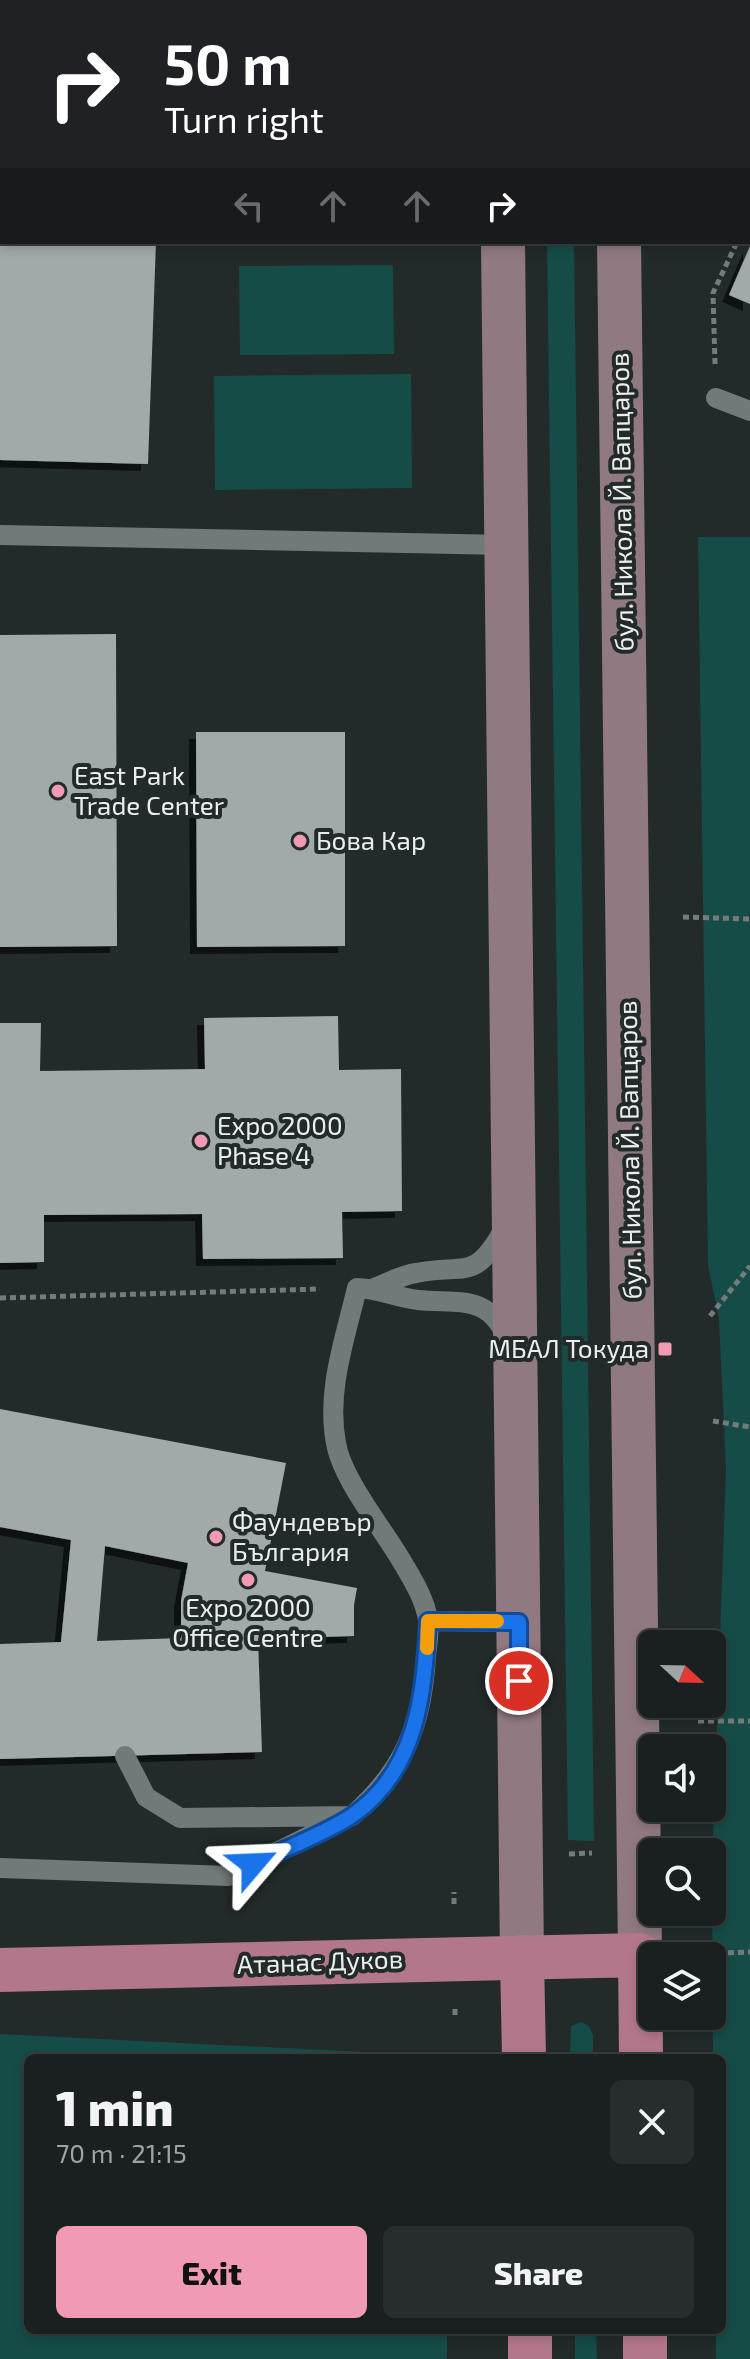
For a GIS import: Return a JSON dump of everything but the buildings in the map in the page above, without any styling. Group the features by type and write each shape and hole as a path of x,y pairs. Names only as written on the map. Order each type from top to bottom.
{"main road":[{"path":"503,244 524,2054"},
{"name":"бул. Никола Й. Вапцаров","path":"619,244 640,1942"},
{"name":"Атанас Дуков","path":"0,1970 638,1955"},
{"name":"бул. Никола Й. Вапцаров","path":"641,2030 641,2054"},
{"path":"530,2334 530,2359"},
{"path":"645,2334 645,2359"}],"lane":[{"path":"716,398 750,411"},
{"path":"0,535 507,545"},
{"path":"365,1288 415,1273 456,1271 477,1264 493,1249 504,1229 515,1193"},
{"path":"365,1288 416,1300 456,1300 478,1305 496,1317 506,1335 517,1371"},
{"path":"0,1868 228,1876 352,1816 377,1793 401,1760 420,1710 428,1621 422,1597 350,1478 336,1447 332,1415 335,1378 365,1288"},
{"path":"428,1621 519,1622"},
{"path":"125,1756 146,1797 180,1818 352,1816"}],"path":[{"path":"716,398 713,293 736,244"},
{"path":"683,917 750,919"},
{"path":"710,1316 750,1266"},
{"path":"0,1298 365,1288"},
{"path":"713,1421 750,1427"},
{"path":"698,1721 750,1721"},
{"path":"569,1854 597,1853"},
{"path":"454,1892 454,1904"},
{"path":"726,1953 750,1952"},
{"path":"455,2009 455,2017"}],"shaded area":[{"path":"547,244 574,244 594,1841 568,1840"},
{"path":"393,265 394,354 240,355 239,266"},
{"path":"411,374 412,488 215,490 214,376"},
{"path":"698,537 750,537 750,2359 716,2359 716,2334 726,2334 726,2054 713,2054 713,2030 726,2030 726,1942 712,1942 712,1926 726,1926 726,1838 713,1838 714,1822 726,1822 726,1734 717,1734 717,1718 726,1718 726,1630 720,1630 726,1469 719,1319 708,1265"},
{"path":"581,2022 589,2026 593,2035 593,2054 570,2054 571,2026"},
{"path":"0,2034 404,2054 24,2054 24,2334 447,2334 447,2359 0,2359"},
{"path":"575,2334 596,2334 597,2359 575,2359"}],"slow traffic":[{"path":"427,1648 428,1621 497,1621"}],"place":[{"name":"East Park Trade Center","path":"58,791"},
{"name":"Бова Кар","path":"300,841"},
{"name":"Expo 2000 Phase 4","path":"201,1141"},
{"name":"МБАЛ Токуда","path":"665,1349"},
{"name":"Фаундевър България","path":"216,1537"},
{"name":"Expo 2000 Office Centre","path":"248,1580"}],"route":[{"path":"253,1864 352,1816 377,1793 401,1760 420,1710 428,1621 519,1622 519,1681"}]}
